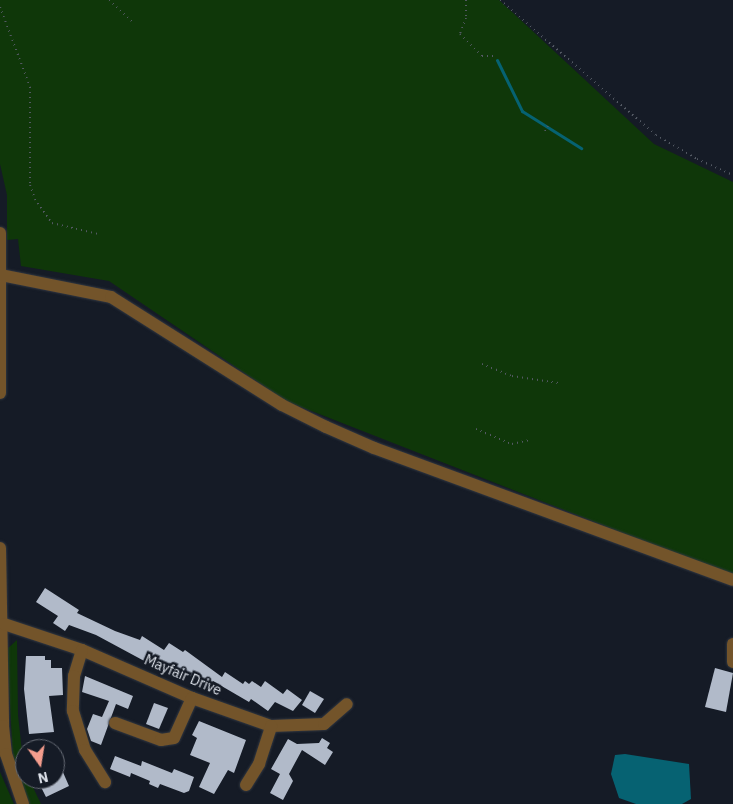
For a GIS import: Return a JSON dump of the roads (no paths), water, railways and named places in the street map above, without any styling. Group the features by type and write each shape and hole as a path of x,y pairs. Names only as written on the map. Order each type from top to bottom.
{"street":[{"path":"0,233 2,275 0,393"},
{"path":"2,275 111,297 282,405 374,448 733,580"},
{"path":"0,548 4,624 3,726 6,754 23,804"},
{"name":"Mayfair Drive","path":"4,624 82,650 192,698 271,726 324,724 347,704"},
{"path":"733,644 733,662"},
{"path":"82,650 74,676 73,711 85,750 105,782"},
{"path":"115,723 161,740 174,738 192,698"},
{"path":"246,785 259,764 271,726"}],"water":[{"path":"625,754 689,764 691,799 682,804 636,804 619,798 611,774 615,755"}],"waterway":[{"path":"497,60 522,111 581,148"}]}
